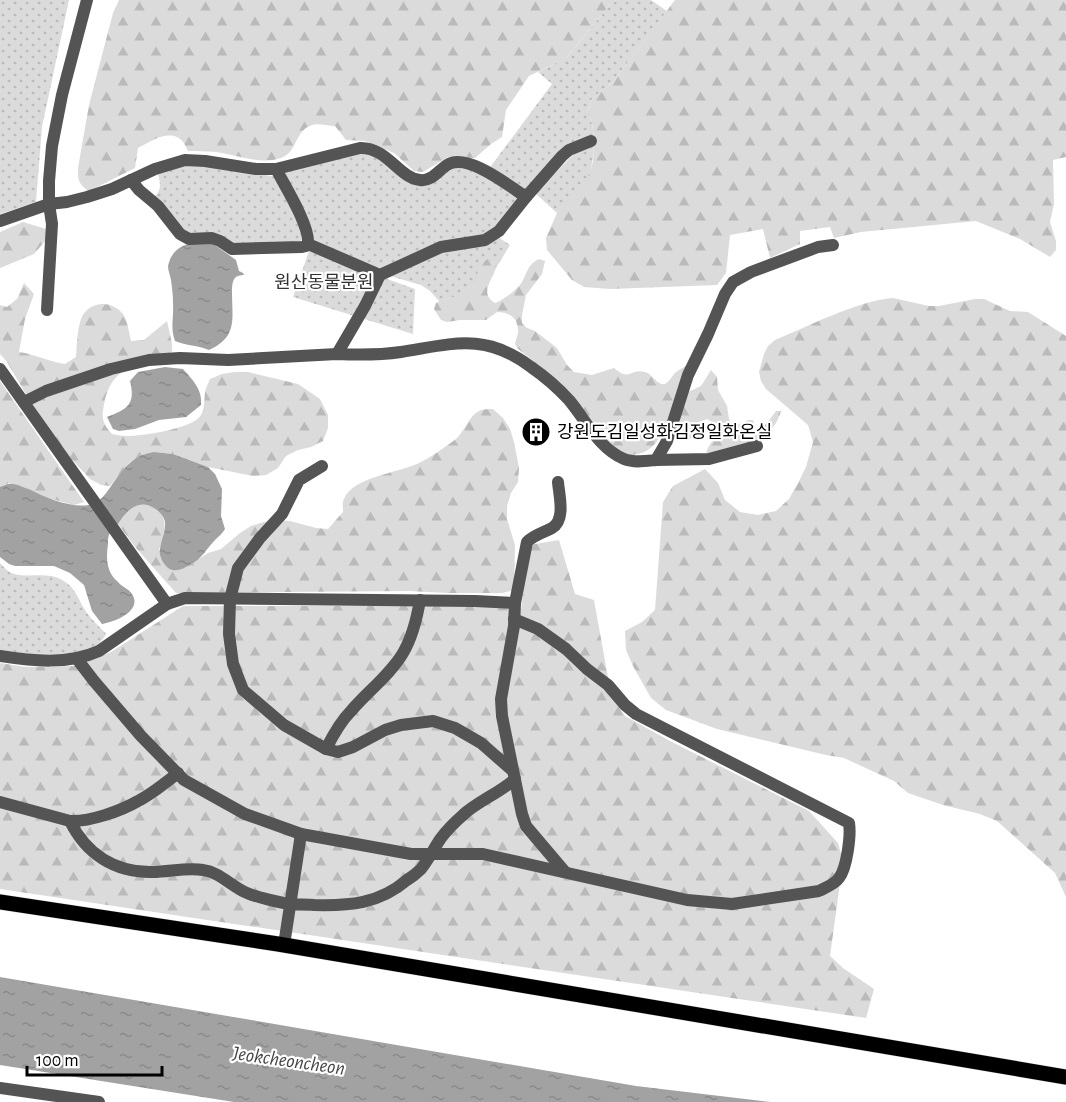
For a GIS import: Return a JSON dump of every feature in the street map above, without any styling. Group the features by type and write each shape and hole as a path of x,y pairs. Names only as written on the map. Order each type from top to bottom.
{"main road":[{"path":"0,902 284,945 1066,1077"}],"street":[{"path":"47,310 52,224 49,204 52,146 62,95 87,0"},
{"path":"337,354 365,306 380,274 441,247 485,240 499,231 562,156 569,150 591,141"},
{"path":"0,221 49,204 67,202 112,189 155,169 185,160 276,170 360,148 373,149 413,178 422,181 455,161 465,163 480,168 526,197"},
{"path":"276,170 304,224 309,238 308,244"},
{"path":"131,180 158,206 180,234 189,239 212,238 232,249 302,247 308,244"},
{"path":"308,244 380,274"},
{"path":"656,460 667,441 688,375 725,294 733,282 751,272 818,247 833,245"},
{"path":"24,402 46,391 149,360 180,358 228,360 353,355 472,343 495,346 531,366 568,400 597,438 613,453 626,460 642,462 709,459 757,446"},
{"path":"0,369 167,604"},
{"path":"322,466 298,480 282,514 260,538 238,568 230,599 230,634 233,664 243,690 284,725 326,749 338,752 353,747 385,730 401,725 433,721 455,728 481,743 514,775"},
{"path":"558,482 559,522 555,527 539,533 527,542 515,603 501,699 502,716 526,826 565,872"},
{"path":"0,656 59,660 87,657 167,604 185,598 515,603"},
{"path":"326,749 337,728 350,711 394,666 404,651 415,626 420,600"},
{"path":"76,659 141,736 184,780 246,814 301,834 411,854 483,854 687,900 732,904 819,891 839,879 846,860 849,823 636,714 608,685 566,649 538,629 514,619"},
{"path":"0,802 70,821 81,821 116,811 139,801 178,774"},
{"path":"70,821 77,836 92,851 107,863 132,871 202,869 247,893 290,904 337,906 363,903 384,896 400,886 420,870 440,839 464,814 505,788 514,775"},
{"path":"284,945 301,834"},
{"path":"0,1088 99,1102"}],"green space":[{"path":"0,0 69,0 42,127 36,202 0,214"},
{"path":"119,0 616,0 566,58 529,76 506,110 502,137 475,158 448,157 423,172 414,171 394,153 365,141 346,140 335,126 320,124 306,128 286,155 273,160 257,160 216,152 188,151 178,138 167,136 138,148 135,168 89,191 79,181 78,168 89,105 113,13"},
{"path":"616,0 651,0 667,11 612,83 592,99 588,111 594,136 524,192 492,170 491,166 552,84 538,72 567,57"},
{"path":"675,0 1066,0 1066,157 1053,160 1054,204 1050,222 1056,241 1056,250 1050,257 1020,239 976,221 861,232 834,238 830,227 800,231 800,244 770,258 763,229 730,235 726,273 717,285 610,289 584,287 572,280 547,250 546,238 557,213 582,185 593,162 594,136 588,111 592,99 612,83"},
{"path":"594,144 591,167 586,179 579,190 557,213 535,193 578,150"},
{"path":"357,151 370,152 414,182 452,166 482,173 519,199 495,232 380,268 314,243 283,173"},
{"path":"188,162 275,177 301,228 301,241 294,244 232,246 185,234 153,198 160,186 157,172"},
{"path":"23,222 46,229 46,240 34,254 0,268 0,232"},
{"path":"498,237 510,245 496,268 492,262 469,288 457,296 440,302 421,285 390,276 441,251"},
{"name":"원산동물분원","path":"309,251 415,289 413,334 293,297"},
{"path":"487,259 496,268 487,291 490,299 495,303 517,288 532,263 539,259 545,261 542,274 526,295 522,323 557,348 574,372 592,375 614,368 623,374 640,371 648,373 660,383 665,384 676,372 687,365 669,419 659,439 651,448 632,455 614,449 560,383 517,348 515,344 517,325 511,316 497,312 486,320 447,322 441,320 434,309 436,303 464,292"},
{"path":"24,283 34,294 25,319 19,352 53,362 65,364 76,357 81,319 84,313 94,306 106,304 118,309 126,320 131,341 144,340 167,321 172,352 129,368 121,373 108,391 103,418 112,434 143,435 188,424 201,415 210,379 222,374 248,372 298,384 320,399 328,415 328,428 323,441 286,456 278,468 266,475 253,476 208,467 173,454 154,452 130,462 110,486 101,485 90,479 63,450 0,354 0,305 7,307 17,299"},
{"path":"893,298 929,306 984,299 1010,311 1028,312 1066,336 1066,897 1055,873 997,821 908,793 894,781 844,758 717,729 666,710 651,698 626,650 625,631 642,622 655,610 663,502 673,486 705,469 718,483 725,500 740,512 758,515 776,511 789,499 806,467 813,442 808,425 766,389 761,381 759,372 768,346 775,340 833,315 864,304"},
{"path":"711,370 717,377 718,390 727,406 731,424 735,426 753,420 756,429 761,429 776,411 781,411 769,432 740,447 706,454 718,432 714,424 707,419 699,422 691,438 687,440 680,423 683,403 688,392 701,386"},
{"path":"0,381 84,502 74,505 9,483 0,487"},
{"path":"493,409 510,429 519,468 518,482 507,506 507,519 515,545 514,590 502,593 409,591 176,593 118,524 126,512 134,506 143,504 157,509 163,516 164,524 159,550 185,568 208,553 221,549 251,526 264,522 290,521 328,529 343,512 343,500 357,485 425,460 456,439 469,420 479,411"},
{"path":"559,540 575,594 594,600 611,694 625,716 809,811 838,843 843,861 830,956 843,968 874,989 866,1018 0,889 0,663 26,667 77,666 111,652 183,606 480,605 521,609 529,545"},
{"path":"0,563 11,573 17,575 50,576 67,583 87,613 106,634 105,637 91,649 76,654 43,655 0,650"}],"water":[{"path":"209,241 236,260 239,271 244,275 234,279 229,333 218,345 209,350 175,341 168,266 170,259 178,249 196,242"},
{"path":"165,367 183,369 199,390 201,405 186,417 159,420 135,429 119,431 113,429 107,417 125,408 131,401 130,381 138,372"},
{"path":"154,452 173,454 208,467 215,474 222,489 221,516 225,529 194,562 183,569 172,570 163,562 160,554 165,525 162,516 149,505 139,505 130,509 110,533 107,554 111,574 132,594 134,600 134,606 126,615 102,624 92,611 84,585 70,573 54,566 15,566 0,557 0,487 14,484 59,502 89,505 104,496 131,462"},
{"name":"Jeokcheoncheon","path":"0,977 636,1086 771,1102 234,1102 0,1065"}],"place":[{"name":"강원도김일성화김정일화온실","path":"536,432"}]}
